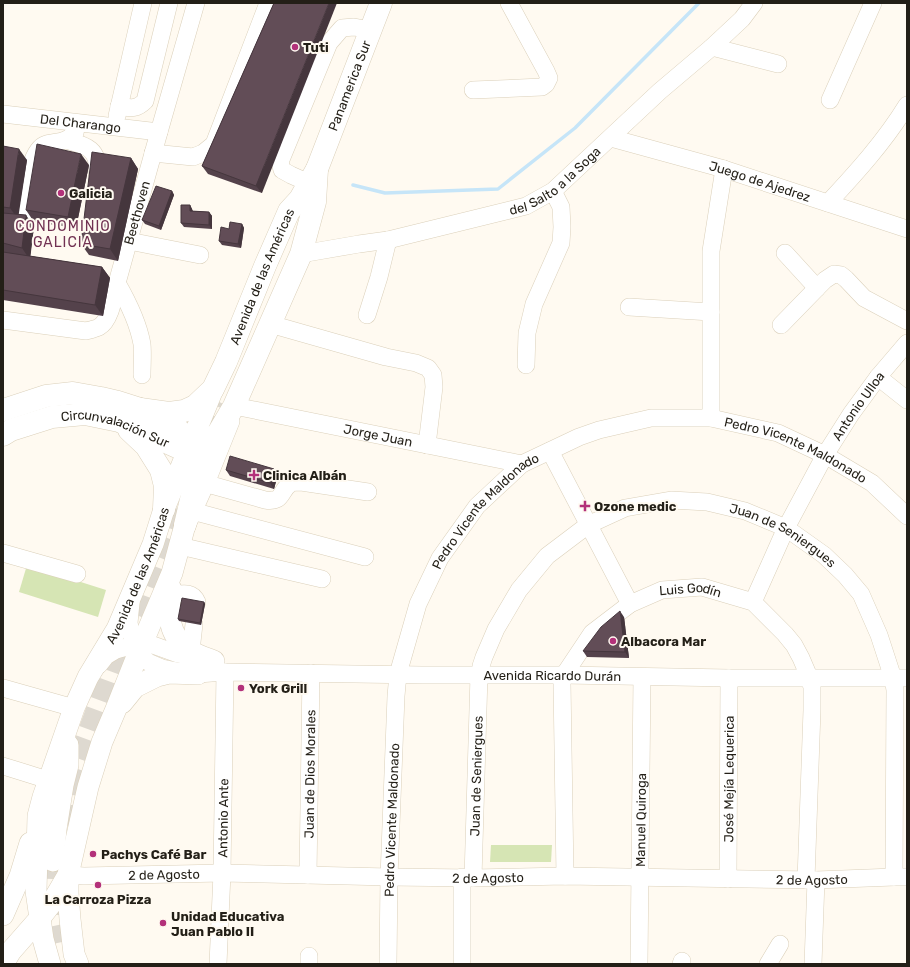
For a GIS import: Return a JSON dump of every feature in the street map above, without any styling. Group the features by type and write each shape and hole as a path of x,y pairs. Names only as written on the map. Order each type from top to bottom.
{"highway":[{"name":"Panamerica Sur","path":"310,188 381,3"},
{"name":"Avenida de las Américas","path":"223,400 270,324 301,254 310,188"},
{"name":"Avenida de las Américas","path":"223,400 226,362 265,266 289,211 310,188"},
{"name":"Circunvalación Sur","path":"3,410 46,396 73,393 101,398 140,409"},
{"path":"140,409 169,413 184,411 195,406 223,400"},
{"name":"Circunvalación Sur","path":"3,435 11,430 52,417 85,414 119,421 176,446 190,447 202,445 218,433 223,400"},
{"path":"140,409 171,423 183,434 195,454 198,463 197,474 186,527"},
{"path":"119,421 146,446 161,470 165,486 164,509"}],"main road":[{"name":"Avenida de las Américas","path":"69,957 68,875 88,787 102,742 116,709 138,647 172,573 186,527 217,453 223,400"},
{"name":"Avenida de las Américas","path":"50,964 43,939 36,891 38,816 42,797 71,716 88,677 117,629 153,544 164,509 190,447"},
{"path":"172,573 168,606 170,622 177,639 212,669"},
{"path":"116,709 135,687 157,676 169,673 212,669"},
{"path":"53,861 56,829 63,785 68,765 71,716"},
{"path":"3,915 20,876 38,816"},
{"path":"3,964 11,951 51,904 68,875"}],"street":[{"path":"114,127 143,3"},
{"path":"119,106 136,108 141,106 145,101 168,3"},
{"name":"Beethoven","path":"3,320 86,331 99,327 106,320 112,308 153,153 196,3"},
{"path":"153,153 193,156 203,153 214,144 268,3"},
{"path":"473,90 542,87 546,84 549,78 510,3"},
{"name":"del Salto a la Soga","path":"301,254 388,240 526,206 553,191 660,91 712,47 742,18 754,3"},
{"path":"830,100 873,3"},
{"path":"310,188 282,170 280,162 330,43 342,28 354,27 370,30"},
{"path":"712,47 778,64"},
{"path":"828,203 849,181 895,124 907,106"},
{"name":"Del Charango","path":"3,114 159,132"},
{"path":"66,140 76,133 77,123"},
{"name":"Juego de Ajedrez","path":"611,138 724,169 907,229"},
{"path":"23,219 30,166 34,156 42,146 53,142 66,140 83,145 90,149 95,157 98,167 95,189"},
{"path":"711,418 711,251 724,169"},
{"path":"526,365 527,333 534,304 561,243 561,207 553,191"},
{"path":"367,315 379,277 388,240"},
{"path":"129,241 200,255"},
{"path":"785,252 817,288"},
{"path":"104,269 119,277 136,322 142,345 142,375"},
{"path":"782,325 825,280 834,274 841,275 846,279 864,298 907,321"},
{"path":"629,307 711,312"},
{"path":"270,324 386,357 416,363 428,368 433,375 434,387 427,444"},
{"name":"Antonio Ulloa","path":"753,602 786,528 850,414 878,377 907,343"},
{"path":"878,377 907,400"},
{"name":"Jorge Juan","path":"223,400 522,464"},
{"name":"Pedro Vicente Maldonado","path":"388,964 396,696 399,669 418,604 440,558 477,506 522,464 579,437 622,424 651,418 711,418 778,434 826,455 872,483 907,516"},
{"path":"550,451 630,604"},
{"path":"204,483 272,501 279,498 292,483 302,482 368,492"},
{"name":"Juan de Seniergues","path":"462,960 480,670 484,657 496,629 519,590 547,556 588,525 625,508 671,500 707,502 744,511 786,528 824,555 845,575 861,594 878,635 899,675 895,690 901,702 900,877"},
{"path":"186,527 365,557"},
{"path":"186,527 322,579"},
{"path":"3,553 77,574"},
{"path":"137,582 131,604 129,623 138,647 148,662 162,668 181,672 212,669"},
{"name":"Luis Godín","path":"565,876 562,683 566,670 592,633 630,604 662,590 702,587 753,602 785,634 801,658 809,679 812,710 811,880 813,964"},
{"path":"170,595 188,593 195,598 197,602"},
{"path":"191,651 194,624"},
{"path":"88,677 106,656 116,650 138,647"},
{"name":"Avenida Ricardo Durán","path":"212,669 235,662 399,669 566,670 809,679"},
{"name":"Avenida Ricardo Durán","path":"212,669 311,673 399,669"},
{"name":"Antonio Ante","path":"212,669 222,873 218,964"},
{"name":"Avenida Ricardo Durán","path":"566,670 642,677 809,679 899,675"},
{"name":"Juan de Dios Morales","path":"308,875 311,673"},
{"name":"Manuel Quiroga","path":"639,964 642,677"},
{"name":"José Mejía Lequerica","path":"728,879 729,678"},
{"path":"3,688 71,716"},
{"path":"3,766 48,780"},
{"name":"2 de Agosto","path":"68,875 92,876 222,873 467,878 565,876 811,880 900,877"},
{"path":"768,964 780,944"}],"green space":[{"path":"27,565 106,590 98,617 19,592"},
{"path":"491,845 552,845 551,862 490,862"}],"building":[{"path":"274,3 329,3 256,186 202,166"},
{"name":"Galicia","path":"37,144 81,154 68,217 26,210"},
{"path":"3,146 19,149 10,208 3,207"},
{"path":"92,152 131,158 110,249 81,244"},
{"path":"156,186 172,191 159,226 142,220"},
{"path":"181,205 190,205 190,211 209,212 209,225 181,223"},
{"path":"3,213 26,215 22,248 3,243"},
{"path":"230,222 242,224 238,244 219,241 221,227 229,229"},
{"path":"3,252 102,267 95,305 3,290"},
{"name":"Clinica Albán","path":"230,456 274,469 270,483 226,470"},
{"path":"182,598 204,602 200,623 178,619"},
{"path":"620,611 625,652 583,651 601,627"}],"waterway":[{"path":"353,185 385,193 498,189 575,128 699,3"}],"tunnel":[{"path":"205,435 219,402"},
{"path":"128,645 184,501"},
{"path":"69,788 124,635"},
{"path":"62,856 62,850 80,774"},
{"path":"51,910 53,861 57,844"},
{"path":"60,894 58,924 62,942"}],"place":[{"name":"Tuti","path":"295,47"},
{"name":"Galicia","path":"61,193"},
{"name":"Clinica Albán","path":"254,475"},
{"name":"Ozone medic","path":"585,506"},
{"name":"Albacora Mar","path":"613,641"},
{"name":"York Grill","path":"241,688"},
{"name":"Pachys Café Bar","path":"93,854"},
{"name":"La Carroza Pizza","path":"98,885"},
{"name":"Unidad Educativa Juan Pablo II","path":"163,923"}],"district":[{"name":"CONDOMINIO GALICIA","path":"63,234"}]}
